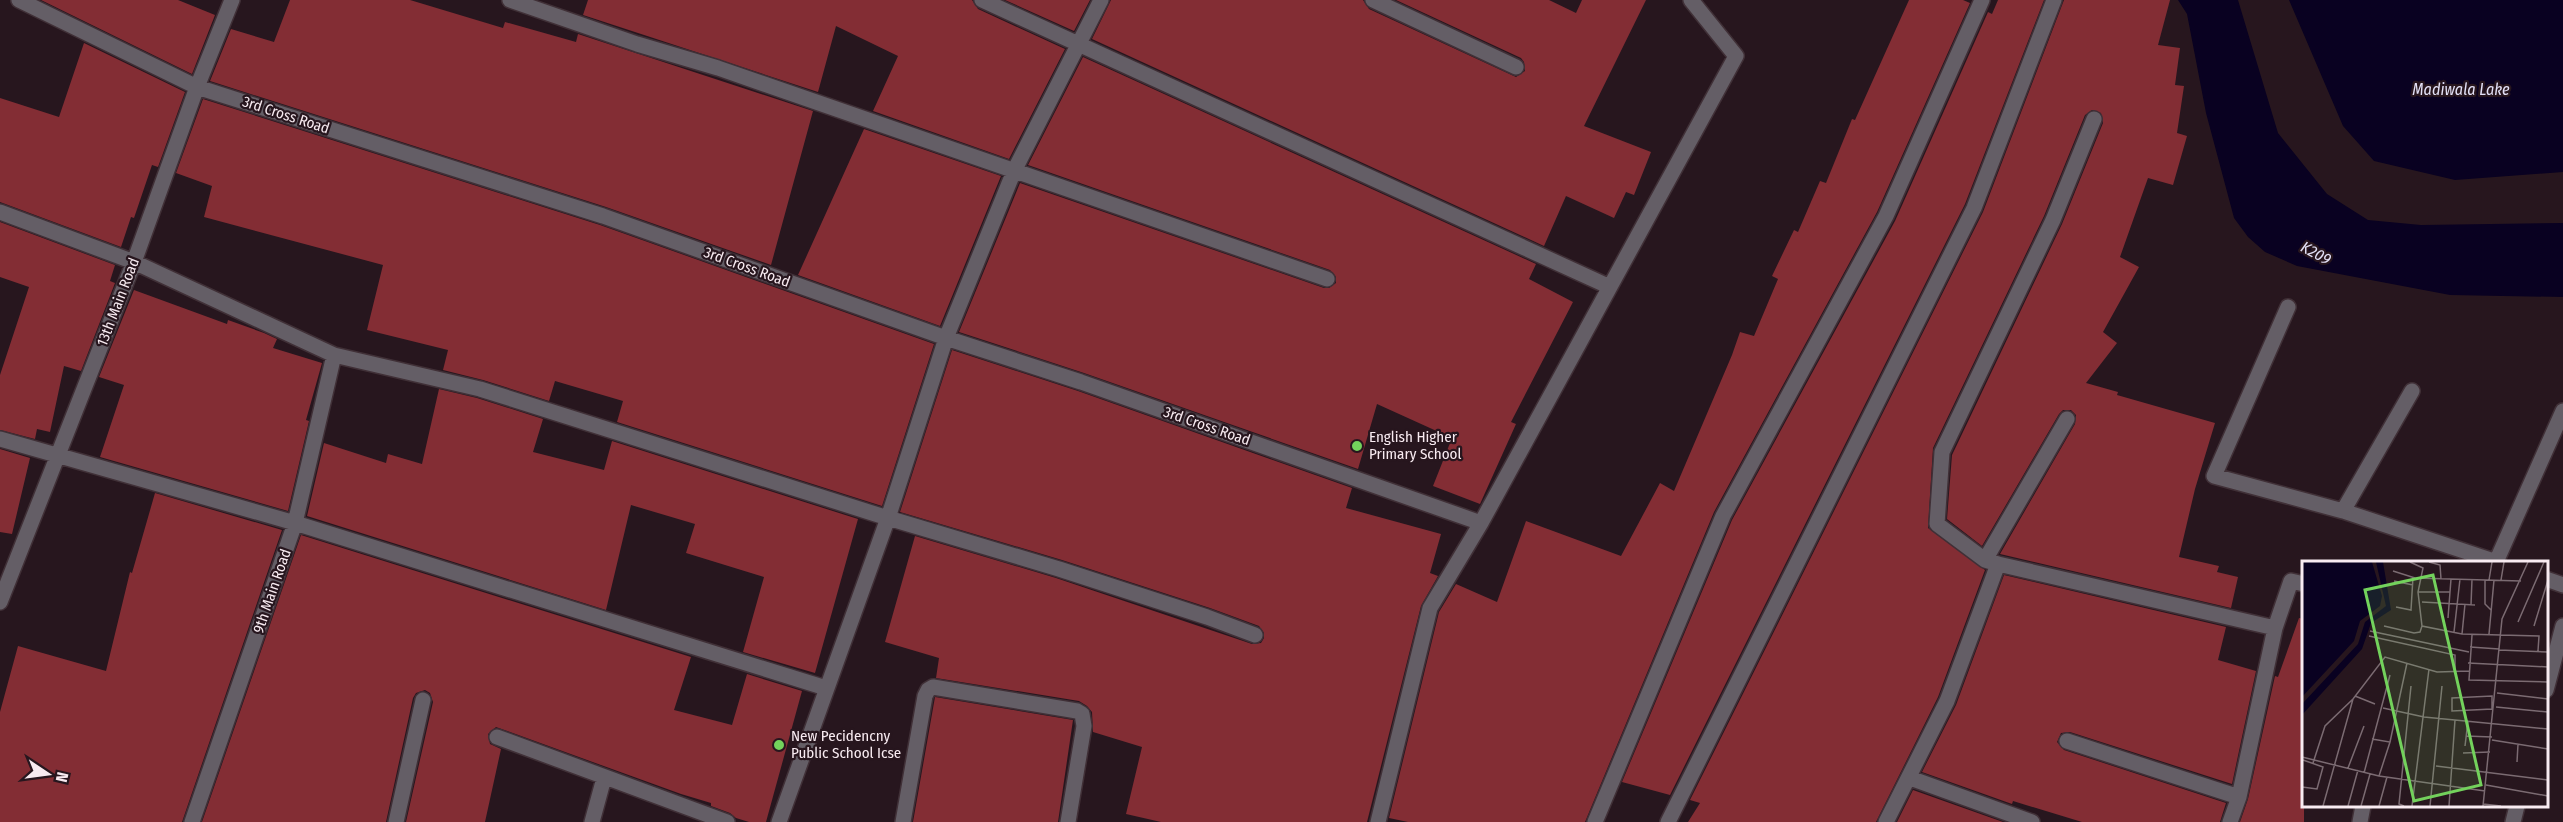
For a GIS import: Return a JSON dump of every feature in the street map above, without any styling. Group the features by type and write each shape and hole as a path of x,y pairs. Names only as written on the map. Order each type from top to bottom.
{"street":[{"name":"3rd Cross Road","path":"19,0 197,87 603,216 946,338 1081,382 1481,523"},
{"name":"13th Main Road","path":"1,597 134,262 197,87 232,0"},
{"path":"510,0 637,44 718,68 1327,279"},
{"path":"982,0 1610,287"},
{"path":"779,822 888,518 946,338 1014,171 1101,0"},
{"path":"1373,0 1516,67"},
{"path":"1378,822 1430,608 1481,523 1736,56 1691,0"},
{"path":"1595,822 1723,516 1886,216 1982,0"},
{"path":"1668,822 1974,208 2054,0"},
{"path":"2094,119 2053,220 1942,452 1937,524 1991,562 2276,628"},
{"path":"0,212 134,262 334,355 480,390 888,518 1070,572 1255,635"},
{"path":"2288,307 2214,476 2343,512 2493,561"},
{"name":"9th Main Road","path":"192,822 296,523 334,355"},
{"path":"2343,512 2412,391"},
{"path":"2496,561 2563,411"},
{"path":"1886,822 1947,701 1991,562 2067,419"},
{"path":"0,439 296,523 826,688"},
{"path":"2548,579 2563,585"},
{"path":"2230,822 2239,797 2276,628 2291,581 2302,584"},
{"path":"2551,682 2563,626"},
{"path":"903,822 925,696 933,687 1077,711 1082,714 1084,726 1068,822"},
{"path":"396,822 423,700"},
{"path":"497,737 727,822"},
{"path":"2067,741 2239,797"},
{"path":"592,822 604,778"},
{"path":"1910,778 2032,822"},
{"path":"2361,822 2363,807"},
{"path":"2513,822 2517,807"}],"water":[{"name":"K209","path":"2178,0 2238,0 2278,133 2327,194 2368,220 2421,225 2563,223 2563,297 2450,295 2297,266 2265,252 2248,237 2234,218 2206,113 2187,14"},
{"name":"Madiwala Lake","path":"2289,0 2563,0 2563,172 2455,180 2374,161 2343,126"}],"building":[{"path":"41,0 178,0 215,15 192,74"},
{"path":"290,0 410,0 503,28 505,22 576,42 578,34 813,111 771,265 606,207 210,81 231,29 274,42"},
{"path":"588,0 972,0 978,9 1065,49 1009,159 873,111 898,56 836,26 818,92 583,15"},
{"path":"1005,0 1090,0 1074,31"},
{"path":"1111,0 1363,0 1369,9 1516,77 1525,71 1521,58 1396,0 1549,0 1576,13 1582,0 1646,0 1584,126 1651,152 1634,195 1626,192 1614,218 1566,196 1544,246 1092,39"},
{"path":"1909,0 1963,0 1970,3 1877,212 1714,512 1585,822 1408,822 1389,818 1439,612 1456,584 1497,602 1526,521 1621,556 1660,483 1674,491 1740,332 1754,336 1778,279 1772,276 1794,230 1798,232 1820,181 1826,183 1852,119 1855,120"},
{"path":"1998,0 2044,0 1965,204 1670,795 1622,782 1732,520 1895,221 1988,12 1992,14"},
{"path":"2064,0 2170,0 2158,45 2180,48 2175,85 2184,86 2177,133 2187,136 2173,185 2148,178 2120,257 2139,267 2103,332 2117,343 2086,383 2118,392 2117,395 2215,423 2195,489 2179,557 2219,566 2217,572 2238,577 2231,608 2000,554 2075,424 2076,415 2071,410 2063,410 2059,414 1982,546 1947,519 1952,455 2062,224 2103,123 2101,113 2092,110 2085,115 2044,216 1933,448 1928,528 1985,570 1938,697 1876,822 1688,822 1700,803 1690,800 1983,212"},
{"path":"84,43 185,92 158,167 152,165 134,218 131,217 121,247 0,202 0,98 59,117"},
{"path":"1083,57 1536,264 1529,279 1573,302 1511,422 1516,424 1480,504 1433,486 1452,438 1377,404 1358,469 1084,373 959,332 1020,183 1324,288 1329,288 1336,283 1336,277 1330,270 1028,165"},
{"path":"203,99 600,225 934,344 882,506 617,422 623,401 555,381 549,401 443,370 448,350 367,330 383,265 204,217 212,186 176,173"},
{"path":"864,129 1001,176 940,326 798,275"},
{"path":"0,222 115,265 110,281 115,283 81,371 64,366 50,432 37,429 35,439 0,430 0,375 29,287 0,277"},
{"path":"134,290 227,324 228,320 264,333 277,339 273,348 322,363 306,420 309,421 288,511 100,457 124,385 99,377"},
{"path":"952,350 1078,391 1352,488 1346,508 1441,534 1430,573 1438,576 1421,606 1367,822 1161,822 1126,814 1142,747 1093,732 1092,712 1087,706 1079,701 936,678 939,658 885,642 915,536 1056,578 1252,644 1261,643 1264,638 1264,633 1259,626 1210,608 1062,560 900,512"},
{"path":"439,389 477,398 543,419 533,452 604,470 612,441 858,519 815,673 743,652 764,577 686,553 695,524 631,505 606,610 307,516 324,443 386,463 388,454 422,464"},
{"path":"0,449 30,458 12,534 0,532"},
{"path":"155,493 282,530 182,822 0,822 0,712 18,646 106,671 130,572 132,573"},
{"path":"301,535 691,657 674,710 732,725 747,674 802,691 766,822 749,822 736,818 730,813 711,806 711,803 496,727 488,734 490,744 501,749 485,822 406,822 433,702 430,693 425,690 416,693 413,698 386,822 202,822"},
{"path":"2004,575 2226,627 2218,660 2256,671 2232,784 2070,732 2061,733 2057,742 2064,750 2226,803 2220,822 2082,822 2013,801 2012,804 1922,772 1956,705"},
{"path":"2299,618 2302,619 2302,807 2304,807 2304,822 2240,822 2248,799 2275,676 2278,677"},
{"path":"935,697 1073,720 1058,822 913,822"},
{"path":"1913,790 2003,822 1897,822"}],"place":[{"name":"English Higher Primary School","path":"1357,446"},
{"name":"New Pecidencny Public School Icse","path":"779,745"}]}
